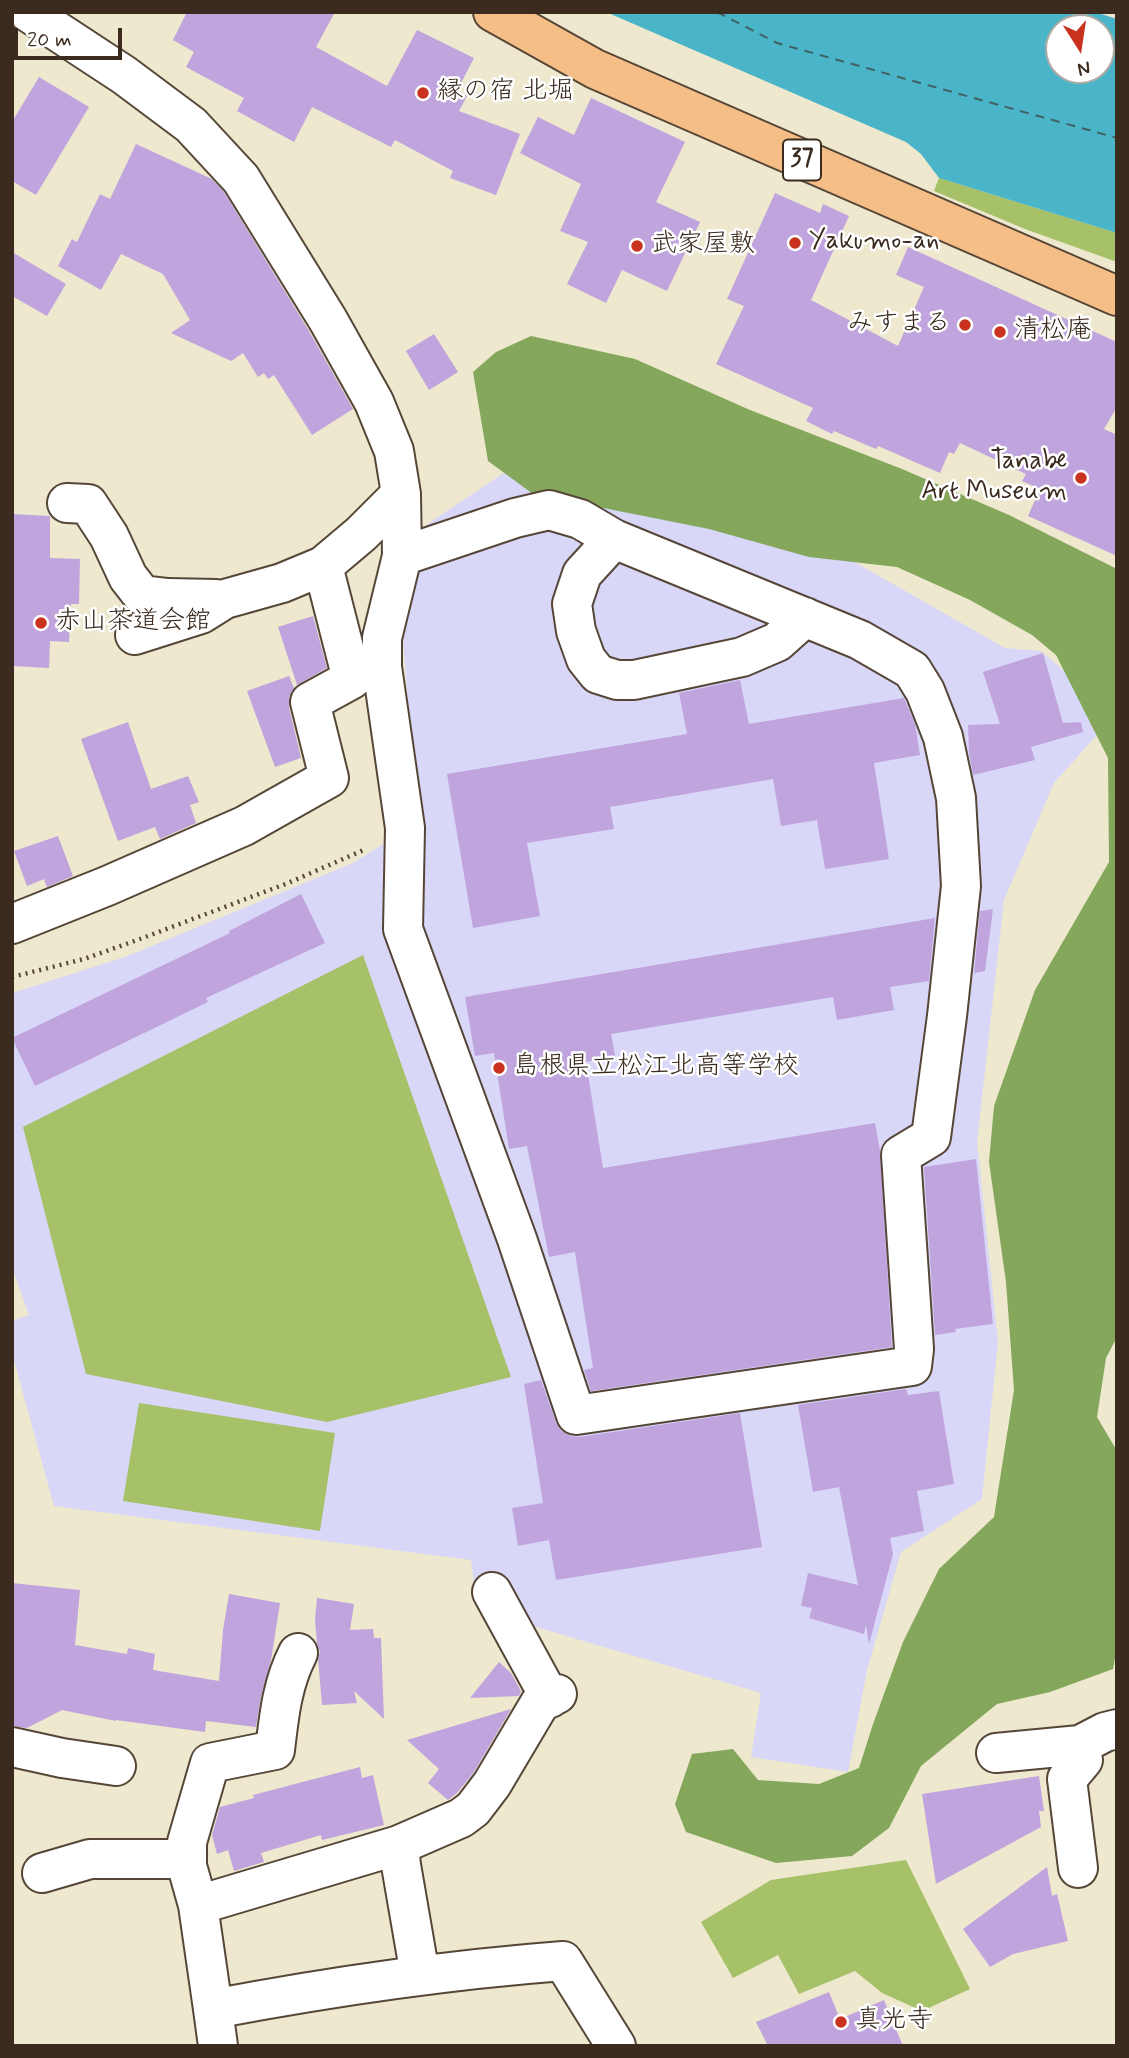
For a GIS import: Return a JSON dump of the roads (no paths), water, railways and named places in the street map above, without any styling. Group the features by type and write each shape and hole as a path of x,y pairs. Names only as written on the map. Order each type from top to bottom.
{"main road":[{"name":"37","path":"493,12 595,69 1117,296"}],"street":[{"path":"28,12 124,75 191,125 241,180 328,320 374,402 394,451 401,494 402,556 387,615 382,667 405,828 403,929 517,1239 576,1415 912,1366 915,1349 901,1155 931,1137 961,886 956,798 943,737 925,691 912,670 860,639 614,539 580,519 549,510 515,518 402,556"},
{"path":"135,635 201,614 225,599 282,583 323,566 361,534 401,494"},
{"path":"67,503 88,504 109,536 128,577 142,595 225,599"},
{"path":"614,539 582,574 572,604 576,631 586,659 598,674 617,680 634,680 742,657 777,642 805,617"},
{"path":"12,924 244,826 329,778 310,702 352,679 323,566"},
{"path":"198,1905 399,1845 440,1829 473,1809 492,1784 540,1703 553,1696 492,1592"},
{"path":"298,1653 281,1699 275,1750 210,1763 190,1830 186,1859 198,1905 215,2027 321,1989 421,1975 563,1961 616,2046"},
{"path":"1077,1868 1067,1779 1081,1753 1105,1732 1117,1729"},
{"path":"12,1747 116,1766"},
{"path":"996,1753 1081,1753"},
{"path":"1081,1753 1100,1826"},
{"path":"399,1845 421,1975"},
{"path":"42,1873 90,1859 186,1859"}],"water":[{"path":"606,12 1101,14 1045,14 1045,84 1115,84 1117,19 1117,233 939,178 921,154 906,142"}],"place":[{"name":"縁の宿 北堀","path":"423,93"},
{"name":"Yakumo-an","path":"795,243"},
{"name":"武家屋敷","path":"637,246"},
{"name":"みすまる","path":"965,325"},
{"name":"清松庵","path":"1000,332"},
{"name":"Tanabe Art Museum","path":"1081,478"},
{"name":"赤山茶道会館","path":"41,623"},
{"name":"島根県立松江北高等学校","path":"499,1068"},
{"name":"真光寺","path":"841,2022"}]}
